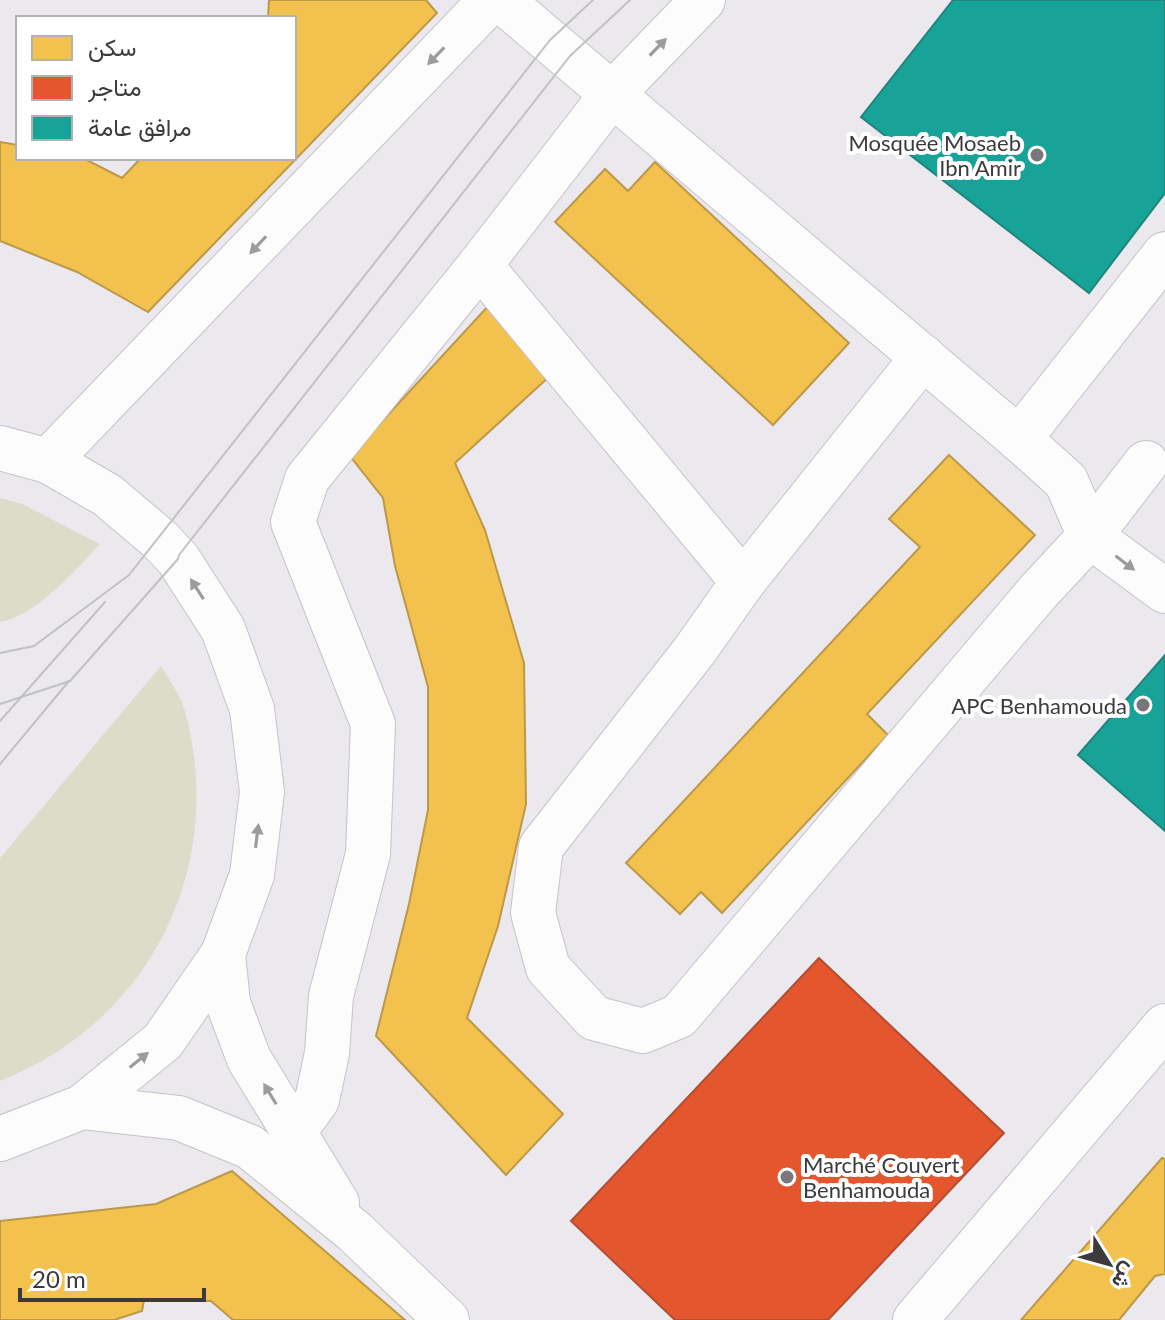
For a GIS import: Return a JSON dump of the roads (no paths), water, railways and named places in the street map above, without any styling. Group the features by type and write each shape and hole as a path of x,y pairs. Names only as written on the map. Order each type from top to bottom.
{"street":[{"path":"48,461 491,0"},
{"path":"501,0 1019,439 1066,481 1090,536 1165,591"},
{"path":"293,1133 317,1100 327,1053 331,996 368,854 373,724 293,522 307,479 480,265 613,93 703,0"},
{"path":"1019,439 1165,254"},
{"path":"480,265 743,582"},
{"path":"923,357 743,582 695,650 541,847 533,913 548,968 594,1018 643,1031 679,1016 1038,592 1155,470"},
{"path":"0,448 48,461 107,495 178,559 223,629 252,709 262,792 252,875 223,954 163,1041 82,1107 0,1139"},
{"path":"1066,481 1155,470"},
{"path":"223,954 228,1003 249,1059 355,1232"},
{"path":"915,1320 1165,1026"},
{"path":"82,1107 179,1118 250,1147 355,1232 447,1320"}],"tram line":[{"path":"0,653 34,646 129,575 550,40 593,0"},
{"path":"0,704 70,681 178,559 570,56 630,0"},
{"path":"0,721 105,602"},
{"path":"0,764 69,681"}],"place":[{"name":"Mosquée Mosaeb Ibn Amir","path":"1037,155"},
{"name":"APC Benhamouda","path":"1143,705"},
{"name":"Marché Couvert Benhamouda","path":"787,1177"}]}
